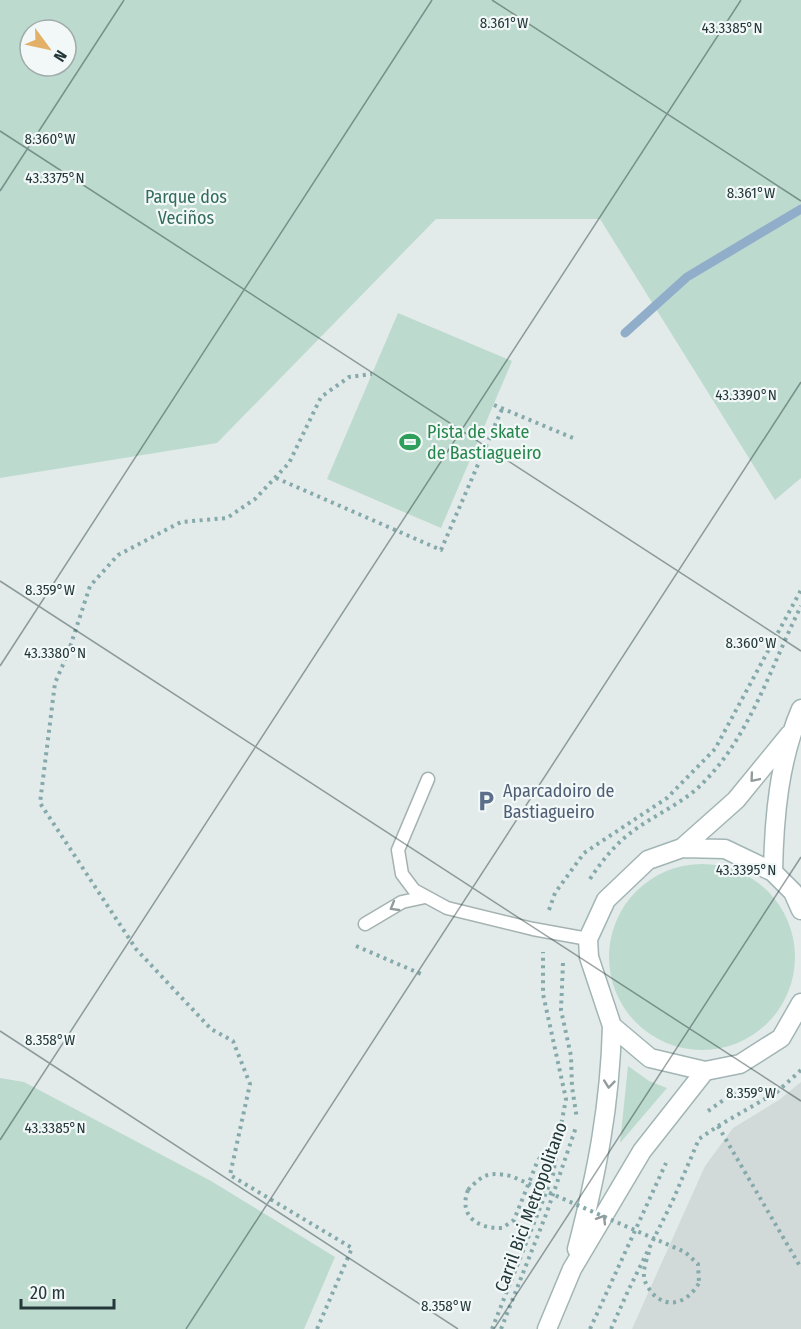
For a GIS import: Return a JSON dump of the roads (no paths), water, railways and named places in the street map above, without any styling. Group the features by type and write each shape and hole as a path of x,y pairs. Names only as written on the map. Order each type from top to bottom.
{"main road":[{"path":"773,872 774,821 791,733 801,709"},
{"path":"682,848 736,800 791,733"},
{"path":"547,1329 572,1269 591,1196 604,1129 611,1072 612,1026 589,957 588,939 606,900 648,860 682,848 725,849 773,872 797,894 801,910"},
{"path":"612,1026 650,1059 705,1071 740,1064 781,1038 801,1004"},
{"path":"572,1269 642,1151 705,1071"}],"lane":[{"path":"428,779 398,850 402,874 414,890 447,908 542,931 588,939"},
{"path":"365,924 402,902 425,897"}],"waterway":[{"path":"625,333 687,277 801,209"}],"place":[{"name":"Pista de skate de Bastiagueiro","path":"410,442"},
{"name":"Aparcadoiro de Bastiagueiro","path":"486,801"}],"park label":[{"name":"Parque dos Veciños","path":"186,207"}]}
